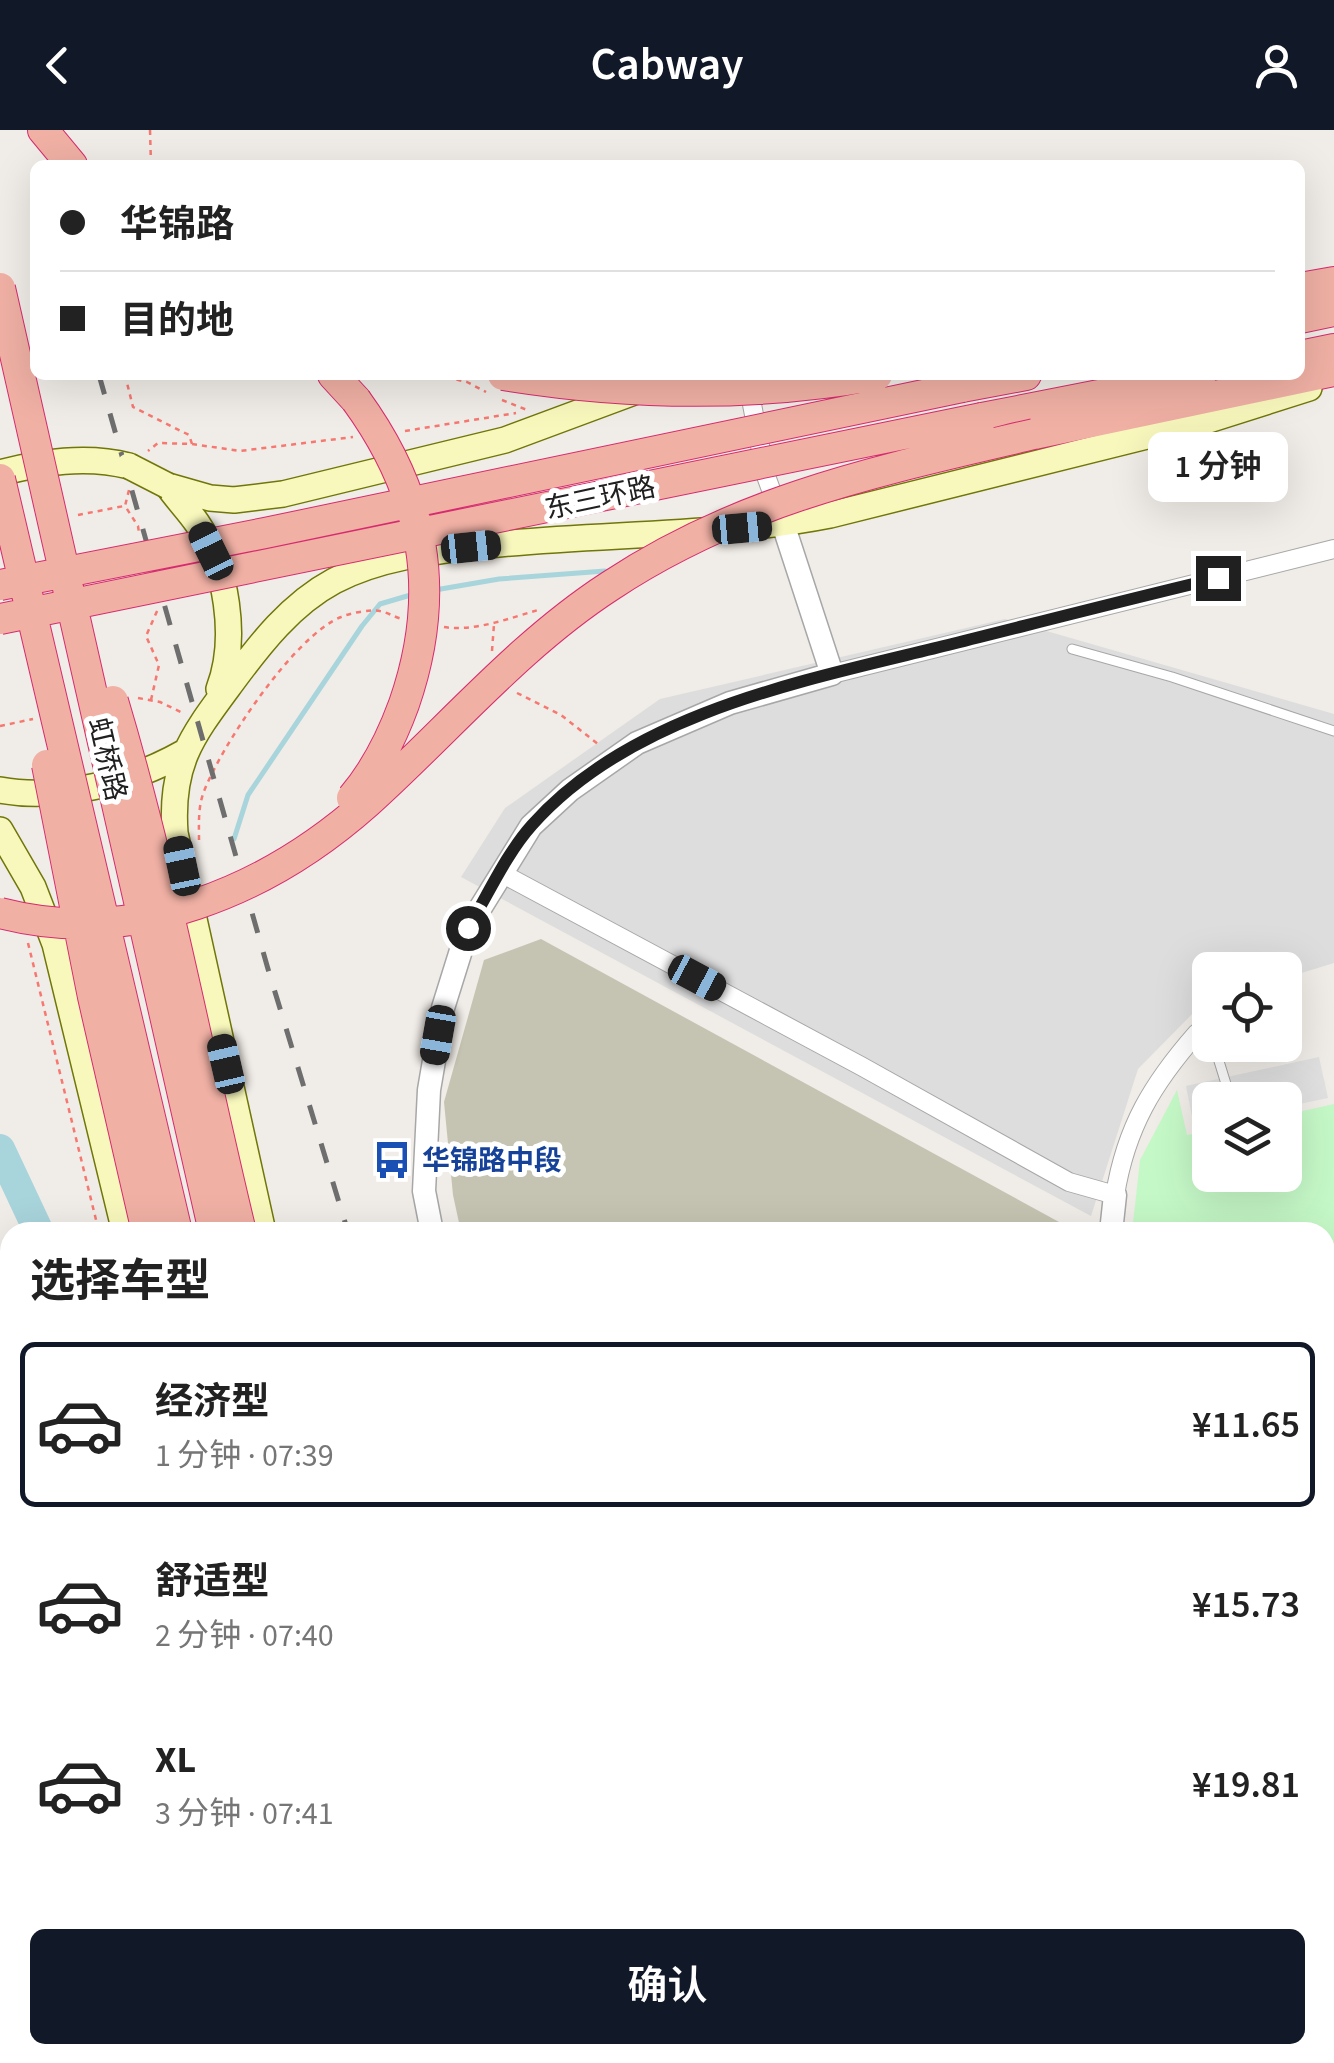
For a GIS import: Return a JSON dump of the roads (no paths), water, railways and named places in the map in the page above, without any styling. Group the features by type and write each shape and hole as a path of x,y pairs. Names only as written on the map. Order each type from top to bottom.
{"highway":[{"path":"42,130 68,160"},
{"path":"1305,284 1334,280"},
{"name":"虹桥路","path":"0,288 212,1222"},
{"path":"1305,317 1334,311"},
{"path":"1305,355 1334,349"},
{"path":"1305,378 1334,372"},
{"path":"280,865 328,824 378,760 413,678 424,614 423,557 415,512 381,435 337,380"},
{"path":"538,380 715,391 842,380"},
{"name":"东三环路","path":"0,584 1001,380"},
{"name":"东三环路","path":"0,618 1176,380"},
{"path":"0,913 61,923 142,920 224,896 280,865 367,803 444,726 568,616 653,560 764,506 876,471 1295,380"},
{"path":"23,391 138,785 239,1222"},
{"name":"虹桥路","path":"0,476 175,1222"},
{"path":"11,529 31,674 65,862 145,1222"}],"main road":[{"path":"0,476 64,461 95,460 136,466 168,486 210,498 258,499 425,462 665,380"},
{"path":"197,713 306,599 358,570 391,560 537,540 782,524 1200,423 1334,380"},
{"path":"168,486 198,525 211,551 224,598 228,648 225,672 197,713 184,753 174,794 175,833 261,1222"},
{"path":"0,790 32,794 89,786 151,769 184,753"},
{"path":"0,830 33,887 56,944 123,1222"}],"street":[{"path":"747,380 766,476 832,674"},
{"path":"430,1222 424,1191 428,1090 443,1008 468,928 531,826 570,790 637,743 730,704 832,674 1334,549"},
{"path":"501,872 1068,1182 1115,1194"},
{"path":"1112,1222 1119,1168 1151,1089 1192,1053"}],"lane":[{"path":"555,380 556,394"},
{"path":"1072,648 1334,731"}],"waterway":[{"path":"435,590 499,579 605,571"},
{"path":"234,839 248,795 362,626 380,604 414,594"},
{"path":"0,1149 34,1222"}],"railway":[{"path":"100,380 268,969 345,1222"}],"place":[{"name":"华锦路中段","path":"392,1160"}]}
